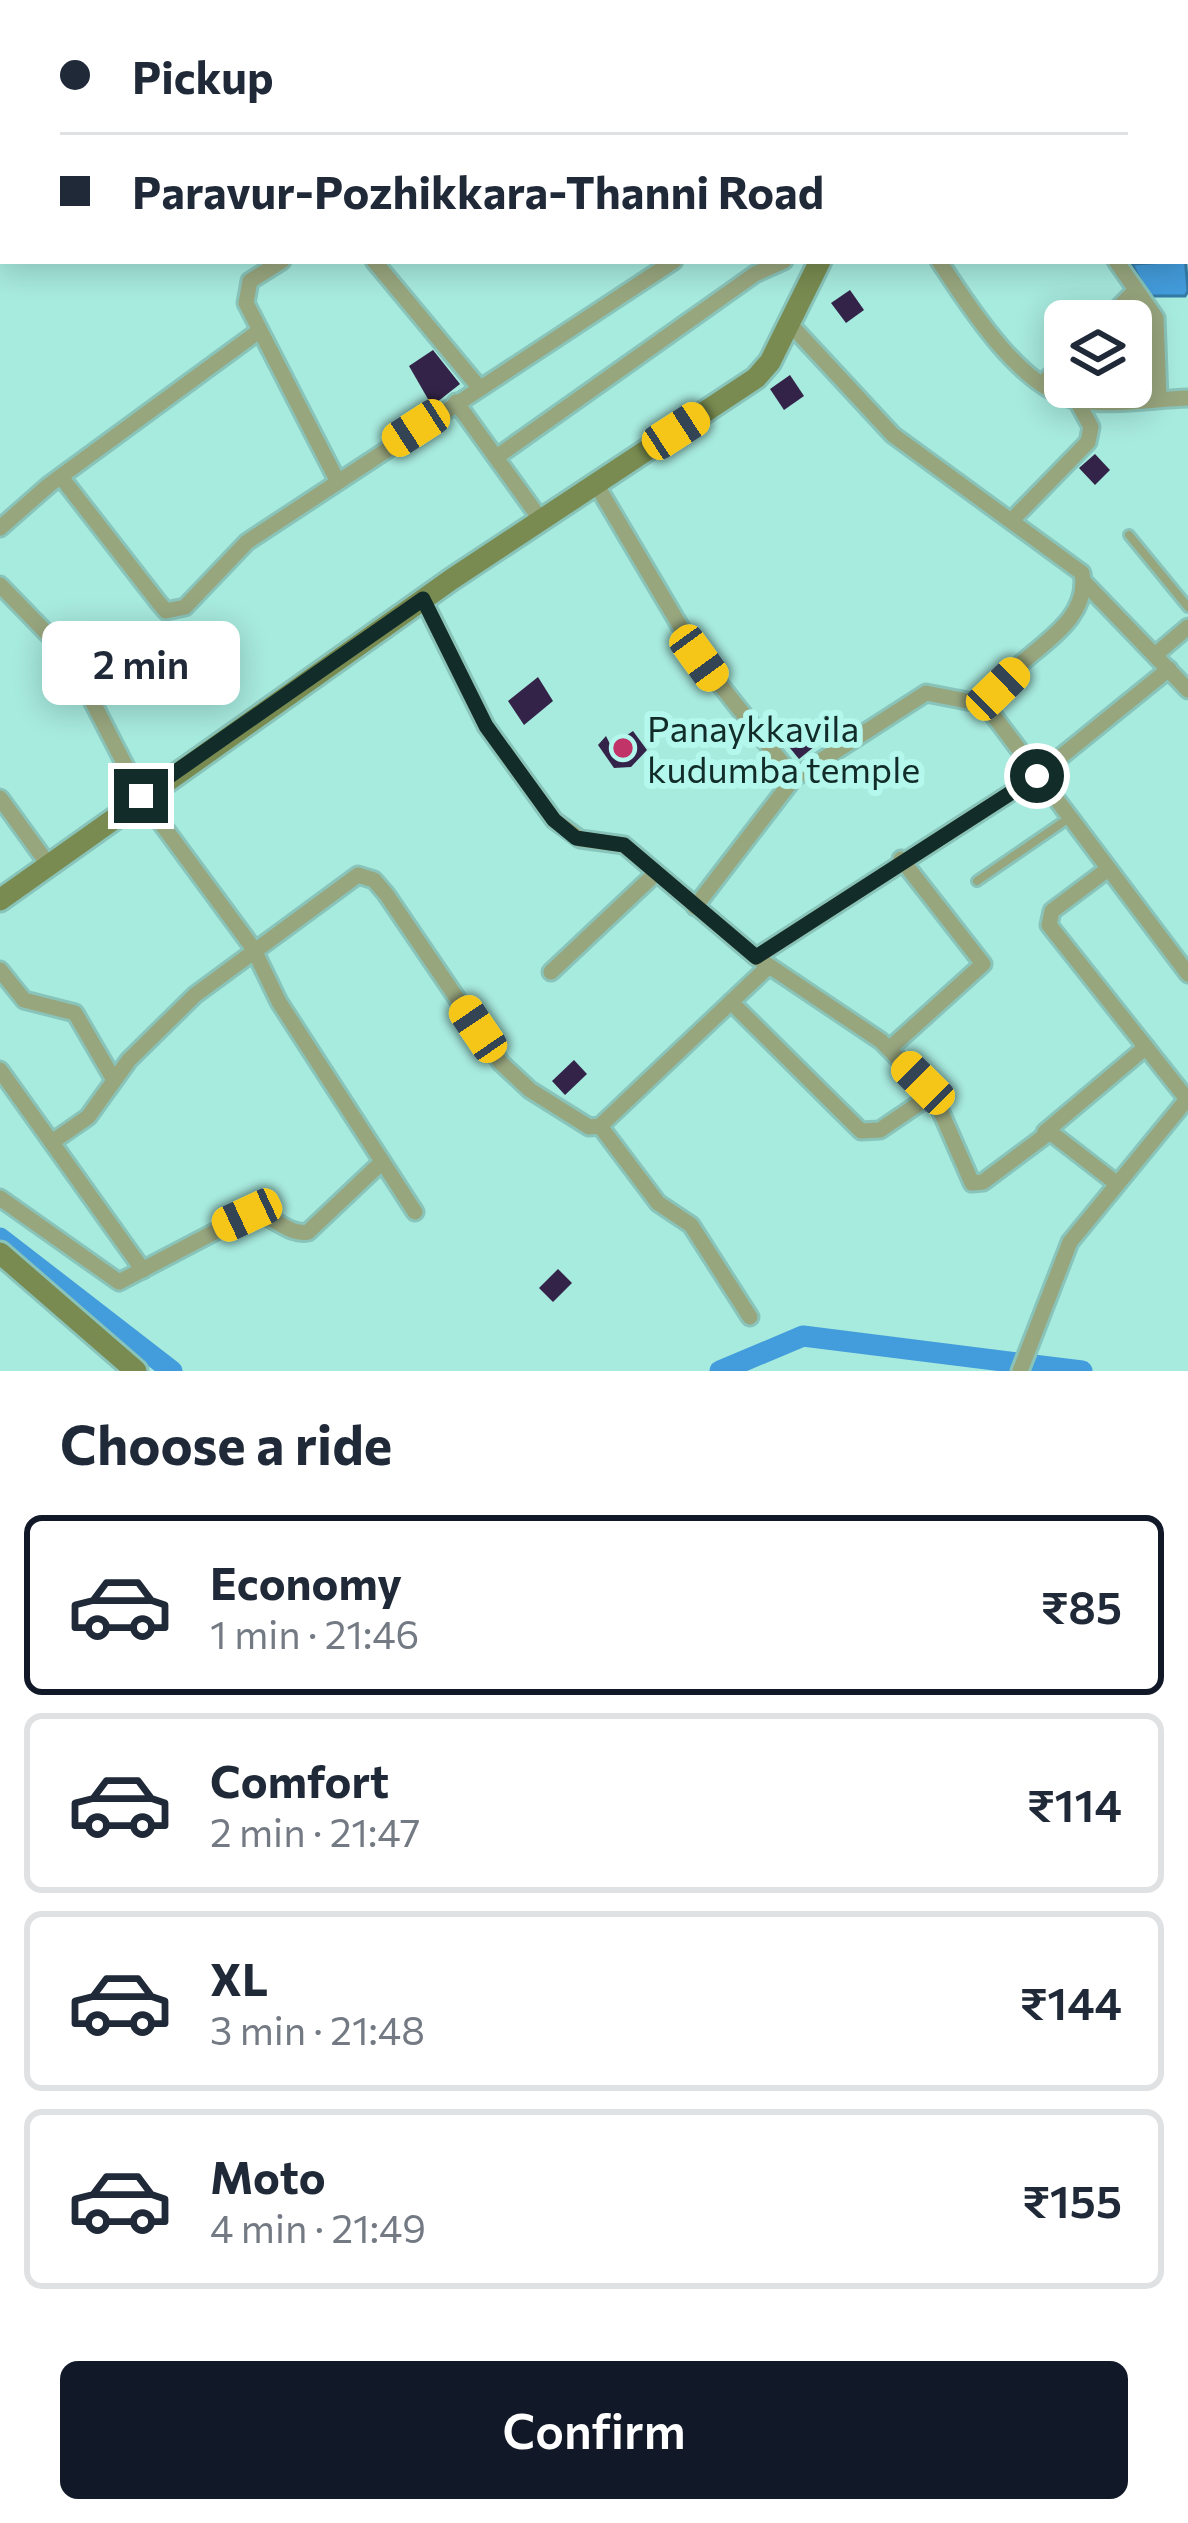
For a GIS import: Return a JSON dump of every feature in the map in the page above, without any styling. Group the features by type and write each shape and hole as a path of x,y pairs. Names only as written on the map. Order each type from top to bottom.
{"main road":[{"path":"0,900 423,599 756,378 818,264"},
{"path":"0,1253 136,1371"}],"street":[{"path":"272,264 245,289 259,331 337,480"},
{"path":"376,264 478,386"},
{"path":"61,477 166,611 185,607 248,542 669,264"},
{"path":"498,456 770,264"},
{"path":"941,264 991,336 1043,383"},
{"path":"1118,264 1157,323 1159,399"},
{"path":"1126,300 1136,290"},
{"path":"789,322 893,435 1079,568 1084,582 1188,690"},
{"path":"0,528 61,477 259,331"},
{"path":"1152,399 1188,398"},
{"path":"455,402 541,520"},
{"path":"1012,520 1088,442 1090,427 1081,408"},
{"path":"596,484 699,658 794,778"},
{"path":"988,705 1076,613 1084,582"},
{"path":"0,585 69,656 141,796 253,948 279,1002 415,1212"},
{"path":"423,599 486,726 554,820 576,838 620,843 763,962 890,1049 933,1094 966,1177 976,1184 1046,1132 1145,1047"},
{"path":"0,613 16,601"},
{"path":"1155,655 1188,627"},
{"path":"52,1142 88,1117 114,1080 195,995 345,882 367,875 386,894 515,1079 589,1127 600,1126 731,1002 763,962 901,859 1037,776 1169,669"},
{"path":"695,907 794,778 926,693 988,705 1188,974"},
{"path":"0,798 48,864"},
{"path":"890,1049 982,964 901,859"},
{"path":"1020,1371 1062,1256 1116,1183 1186,1103 1047,919 1108,869"},
{"path":"550,972 654,875"},
{"path":"0,970 24,1000 75,1013 114,1080"},
{"path":"731,1002 861,1131 880,1130 933,1094"},
{"path":"0,1070 143,1270"},
{"path":"600,1126 658,1203 691,1226 750,1317"},
{"path":"1046,1132 1116,1183"},
{"path":"0,1198 119,1282 247,1215 265,1214 297,1233 308,1232 382,1162"}],"lane":[{"path":"1129,535 1188,607"},
{"path":"977,881 1069,818"}],"water":[{"path":"1132,264 1186,264 1185,296 1148,296"}],"building":[{"path":"850,290 864,310 846,323 831,303"},
{"path":"433,350 460,384 432,406 409,366"},
{"path":"790,375 804,396 784,410 770,389"},
{"path":"1095,454 1110,470 1095,485 1079,468"},
{"path":"538,677 553,701 524,725 508,701"},
{"path":"806,728 820,742 799,759 785,742"},
{"name":"Panaykkavila kudumba temple","path":"633,731 647,750 631,767 614,768 598,745 606,736 611,746"},
{"path":"574,1060 587,1074 565,1095 552,1081"},
{"path":"558,1269 572,1283 553,1302 539,1288"}],"waterway":[{"path":"0,1238 172,1371"},
{"path":"720,1371 803,1336 1082,1371"}],"place":[{"name":"Panaykkavila kudumba temple","path":"623,748"}],"route":[{"path":"141,796 423,599 486,726 554,820 576,838 624,845 756,957 1037,776"}]}
